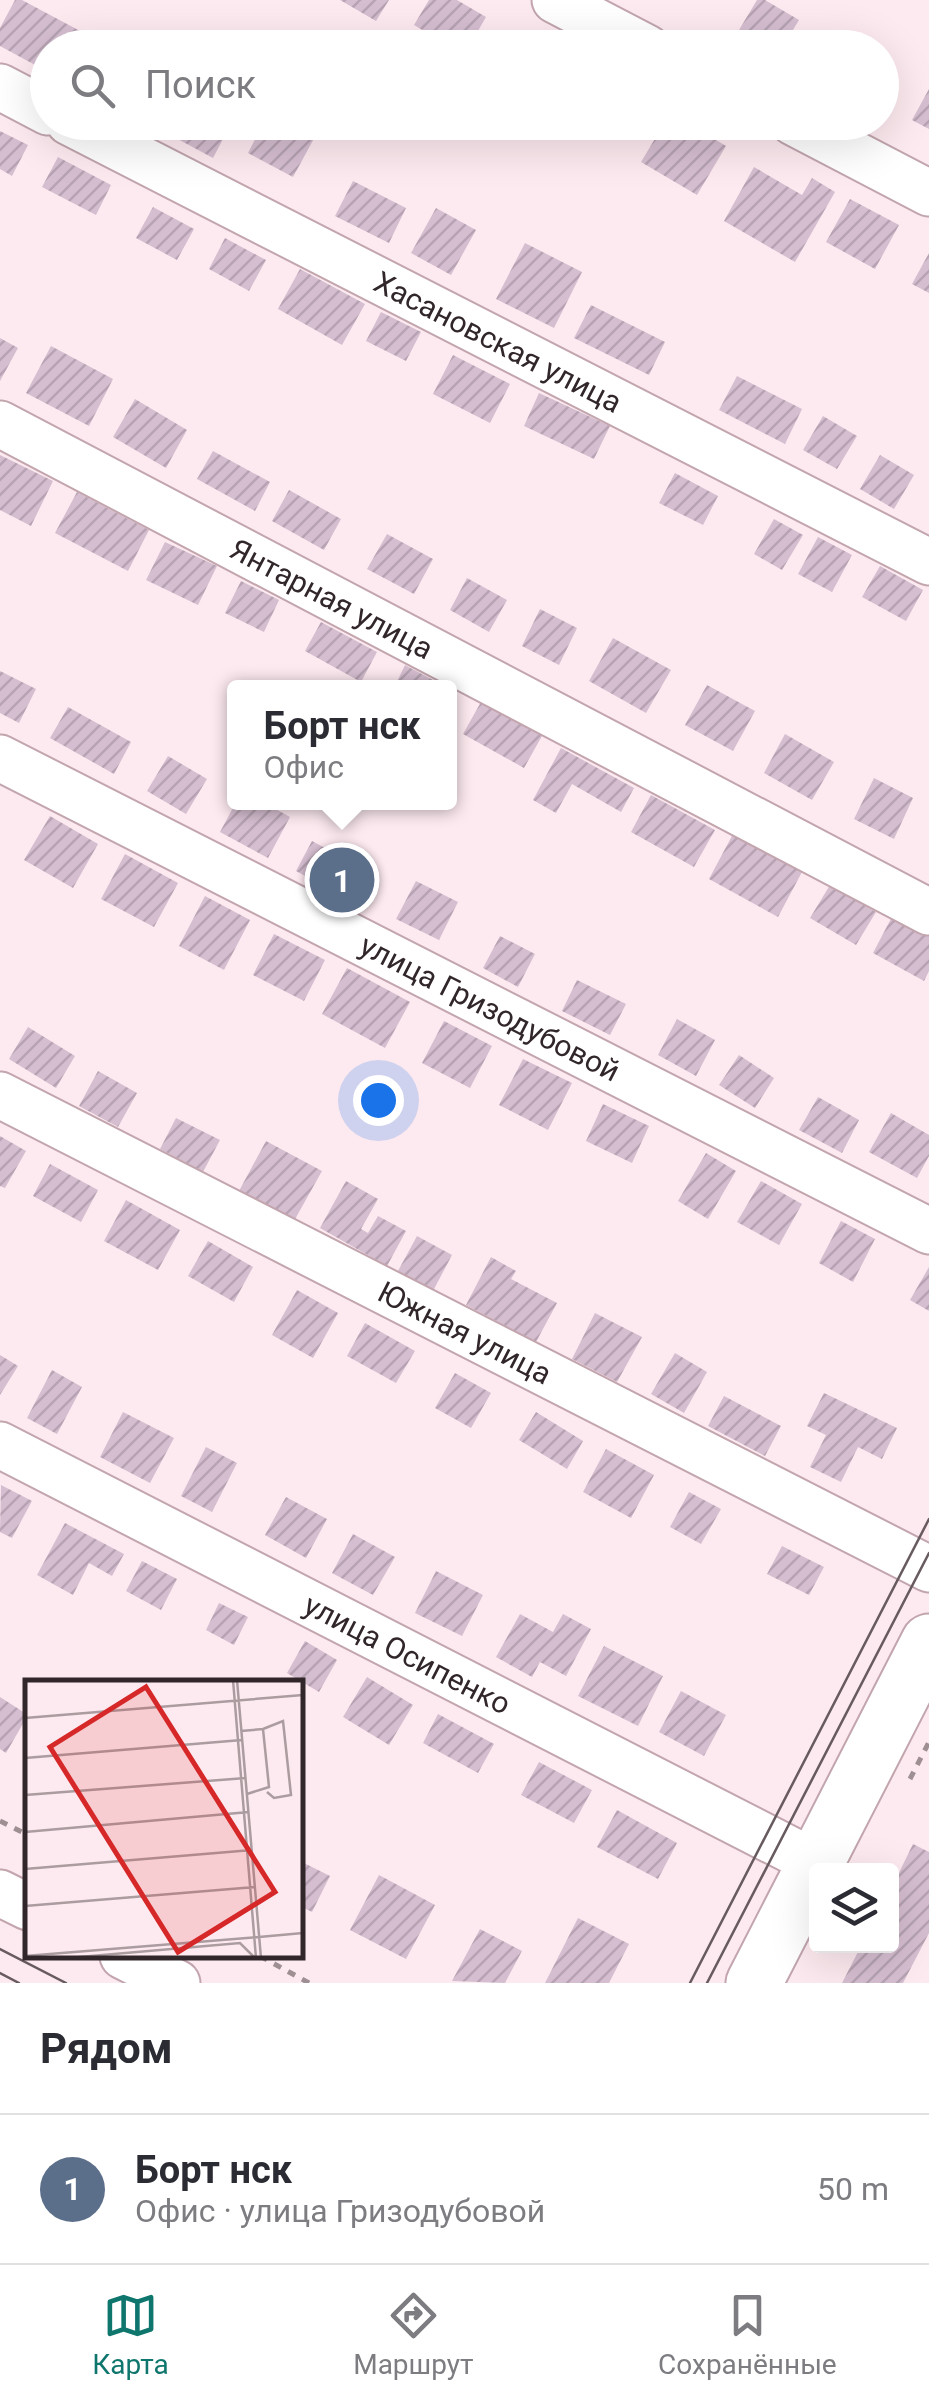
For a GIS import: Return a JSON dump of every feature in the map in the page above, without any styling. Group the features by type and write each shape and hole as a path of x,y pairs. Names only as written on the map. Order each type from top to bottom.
{"main road":[{"path":"816,1863 929,1642"},
{"path":"754,1983 809,1877"}],"street":[{"path":"555,0 613,30"},
{"path":"0,87 30,103"},
{"name":"Хасановская улица","path":"104,140 929,562"},
{"path":"827,140 929,193"},
{"name":"Янтарная улица","path":"0,424 929,912"},
{"name":"улица Гризодубовой","path":"0,758 929,1231"},
{"name":"Южная улица","path":"0,1095 929,1569"},
{"name":"улица Осипенко","path":"0,1445 816,1863"},
{"path":"0,1893 25,1906"},
{"path":"127,1958 178,1983"}],"path":[{"path":"0,1821 25,1833"},
{"path":"264,1958 309,1983"}],"building":[{"path":"15,0 22,0 78,30 30,30 30,62 0,46 0,28"},
{"path":"340,0 389,0 376,21"},
{"path":"429,0 457,0 486,17 478,30 422,30 414,25"},
{"path":"757,0 765,0 799,20 793,30 739,30"},
{"path":"929,89 929,129 912,120"},
{"path":"0,131 28,145 12,176 0,169"},
{"path":"180,140 222,140 213,158"},
{"path":"255,140 313,140 293,177 248,153"},
{"path":"654,140 716,140 726,146 697,195 641,162"},
{"path":"58,157 111,185 96,215 42,187"},
{"path":"754,167 802,195 812,178 835,192 795,262 724,221"},
{"path":"353,181 406,208 389,243 335,216"},
{"path":"850,199 899,225 875,269 826,242"},
{"path":"153,207 194,229 177,260 136,238"},
{"path":"436,208 476,230 451,275 411,253"},
{"path":"225,238 266,260 249,291 209,269"},
{"path":"525,243 582,272 554,328 496,299"},
{"path":"929,253 929,293 912,284"},
{"path":"300,269 365,304 342,345 278,309"},
{"path":"591,305 665,342 649,375 574,338"},
{"path":"381,312 421,332 406,361 366,341"},
{"path":"0,338 18,348 0,381"},
{"path":"51,346 113,379 89,426 26,393"},
{"path":"453,355 510,384 490,423 433,394"},
{"path":"737,376 802,409 785,444 719,410"},
{"path":"539,393 610,426 594,459 524,426"},
{"path":"135,399 187,430 166,468 113,437"},
{"path":"823,416 857,436 837,469 803,450"},
{"path":"213,451 270,482 255,511 197,479"},
{"path":"0,455 53,481 31,526 0,510"},
{"path":"880,455 914,475 894,509 860,489"},
{"path":"675,473 718,496 703,525 659,503"},
{"path":"289,490 341,519 324,550 272,521"},
{"path":"77,492 149,530 128,571 55,533"},
{"path":"774,519 803,535 782,570 754,554"},
{"path":"387,534 433,559 414,594 367,569"},
{"path":"818,537 852,555 832,592 798,574"},
{"path":"165,542 217,566 198,605 146,580"},
{"path":"880,566 923,590 906,621 862,597"},
{"path":"467,578 507,600 489,632 450,610"},
{"path":"241,581 279,600 264,632 225,613"},
{"path":"540,609 577,628 559,665 522,646"},
{"path":"321,622 377,652 362,680 357,680 305,651"},
{"path":"613,638 671,670 646,713 589,681"},
{"path":"405,665 433,680 398,680"},
{"path":"0,671 36,689 19,723 0,713"},
{"path":"707,685 755,711 733,751 685,725"},
{"path":"481,702 542,736 524,768 463,734"},
{"path":"68,707 131,742 114,774 50,738"},
{"path":"785,734 834,762 812,800 764,773"},
{"path":"561,748 634,788 621,812 572,784 556,813 533,800"},
{"path":"168,756 207,779 186,814 147,791"},
{"path":"874,778 913,798 894,839 854,819"},
{"path":"651,795 715,830 694,867 631,832"},
{"path":"232,810 277,810 290,817 268,858 220,832"},
{"path":"50,816 98,844 73,888 24,860"},
{"path":"733,834 802,872 778,917 709,879"},
{"path":"312,841 360,867 344,897 296,871"},
{"path":"125,854 178,883 154,927 101,899"},
{"path":"416,881 458,902 439,940 396,919"},
{"path":"830,885 876,912 856,945 810,918"},
{"path":"205,896 250,920 224,970 179,946"},
{"path":"895,911 929,929 929,971 924,981 873,953"},
{"path":"274,934 325,960 304,1001 253,975"},
{"path":"500,936 535,954 518,987 483,968"},
{"path":"347,968 410,1002 385,1048 322,1014"},
{"path":"577,980 626,1004 610,1035 562,1011"},
{"path":"677,1019 715,1040 696,1076 658,1055"},
{"path":"444,1021 492,1046 470,1088 422,1063"},
{"path":"28,1027 75,1056 56,1088 9,1059"},
{"path":"739,1055 774,1078 755,1108 719,1085"},
{"path":"523,1059 572,1083 548,1130 499,1105"},
{"path":"98,1071 137,1093 118,1127 79,1106"},
{"path":"818,1097 859,1120 842,1153 799,1130"},
{"path":"603,1104 649,1126 632,1163 586,1141"},
{"path":"891,1113 929,1135 929,1156 917,1178 869,1152"},
{"path":"176,1118 220,1140 203,1172 160,1149"},
{"path":"0,1136 26,1151 5,1188 0,1186"},
{"path":"266,1141 322,1171 294,1221 239,1191"},
{"path":"706,1153 736,1171 708,1219 678,1201"},
{"path":"50,1164 98,1190 81,1222 33,1196"},
{"path":"346,1181 378,1199 361,1229 368,1233 378,1216 406,1231 387,1266 320,1228"},
{"path":"761,1181 802,1204 779,1245 737,1222"},
{"path":"126,1200 180,1230 158,1270 104,1241"},
{"path":"841,1221 875,1239 853,1282 819,1263"},
{"path":"417,1236 452,1255 433,1291 398,1271"},
{"path":"208,1241 253,1267 234,1302 188,1276"},
{"path":"491,1257 516,1271 511,1279 557,1303 536,1342 466,1305"},
{"path":"929,1267 929,1311 910,1300"},
{"path":"297,1290 338,1313 313,1358 272,1335"},
{"path":"595,1313 642,1337 617,1382 572,1359"},
{"path":"365,1323 415,1351 396,1383 347,1356"},
{"path":"675,1353 707,1372 684,1413 651,1394"},
{"path":"0,1355 18,1366 0,1395"},
{"path":"52,1370 82,1387 57,1434 27,1418"},
{"path":"455,1373 491,1393 471,1428 435,1408"},
{"path":"824,1393 897,1428 882,1459 858,1447 841,1482 810,1467 826,1435 807,1426"},
{"path":"724,1396 781,1426 765,1456 708,1426"},
{"path":"123,1412 174,1438 150,1483 100,1457"},
{"path":"536,1412 583,1441 567,1469 519,1440"},
{"path":"206,1447 237,1463 212,1512 181,1496"},
{"path":"606,1449 654,1475 631,1518 583,1492"},
{"path":"1,1485 32,1501 12,1538 0,1532"},
{"path":"689,1492 721,1509 701,1544 670,1527"},
{"path":"286,1497 327,1519 306,1558 265,1535"},
{"path":"65,1523 124,1554 112,1576 89,1563 73,1595 37,1575"},
{"path":"353,1534 395,1557 373,1595 332,1573"},
{"path":"782,1546 824,1567 809,1595 767,1574"},
{"path":"142,1561 177,1579 161,1610 126,1591"},
{"path":"436,1571 483,1595 462,1636 415,1613"},
{"path":"219,1603 248,1617 234,1645 206,1630"},
{"path":"520,1614 553,1632 563,1614 591,1629 566,1676 540,1662 532,1677 496,1657"},
{"path":"305,1641 337,1660 319,1692 287,1673"},
{"path":"604,1646 663,1676 638,1726 578,1696"},
{"path":"367,1677 413,1705 389,1745 343,1717"},
{"path":"681,1691 726,1715 704,1756 659,1732"},
{"path":"0,1697 25,1713 25,1720 6,1753 0,1749"},
{"path":"438,1714 494,1744 478,1773 423,1743"},
{"path":"539,1762 592,1790 574,1823 521,1795"},
{"path":"617,1810 677,1843 658,1879 597,1847"},
{"path":"913,1844 929,1852 929,1933 903,1983 842,1983 857,1953 899,1953 899,1873"},
{"path":"302,1862 330,1876 312,1912 302,1907"},
{"path":"379,1875 435,1905 406,1959 350,1930"},
{"path":"578,1918 629,1944 609,1983 545,1983"},
{"path":"480,1929 522,1951 505,1983 452,1981"}],"tram line":[{"path":"690,1983 929,1519"},
{"path":"707,1983 929,1553"},
{"path":"0,1949 66,1983"},
{"path":"0,1973 19,1983"}],"place":[{"name":"Борт нск","path":"342,880"}]}
